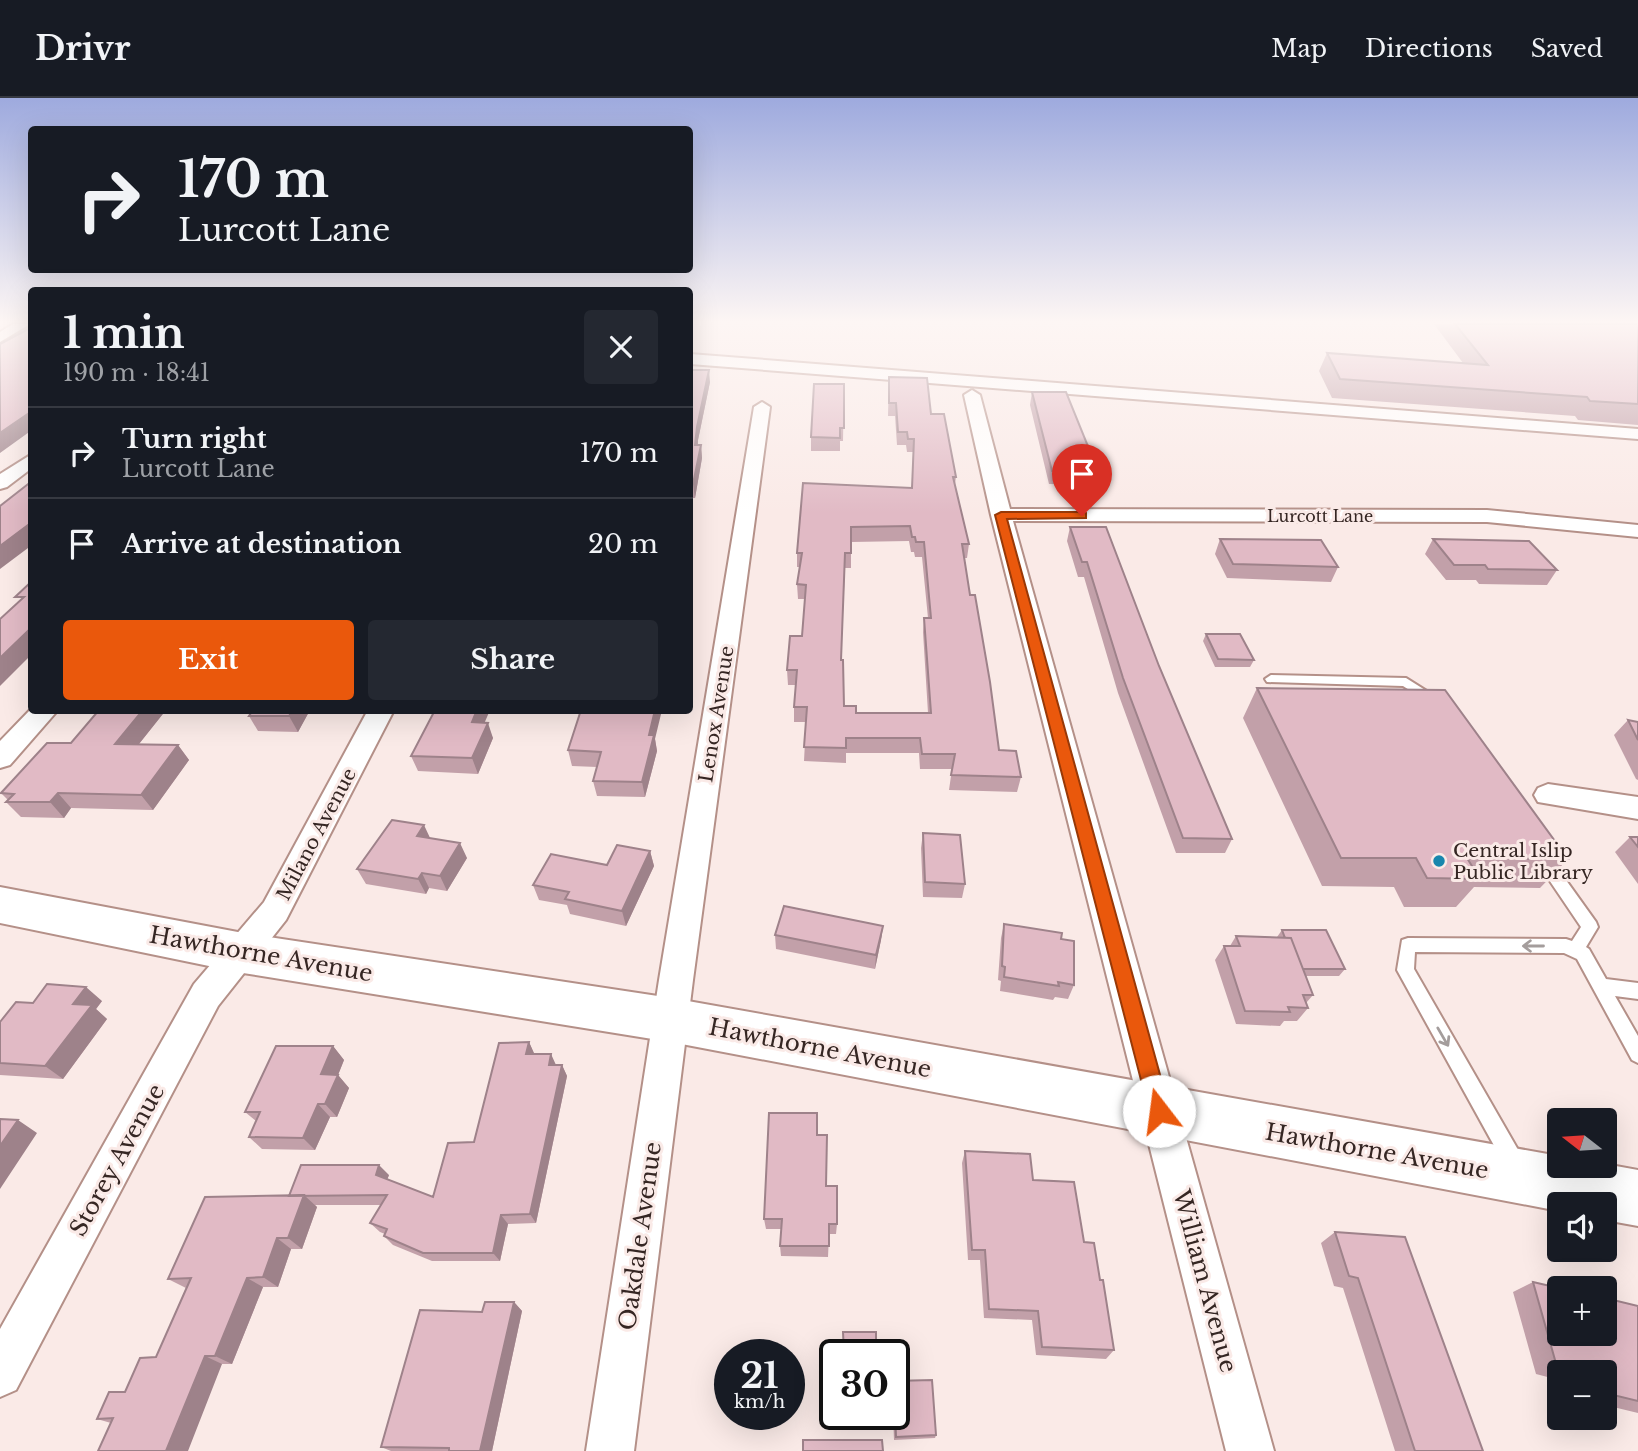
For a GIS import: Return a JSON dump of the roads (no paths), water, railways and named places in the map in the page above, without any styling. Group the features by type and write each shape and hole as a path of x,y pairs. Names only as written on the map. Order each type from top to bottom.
{"street":[{"path":"1046,387 1638,434"},
{"name":"William Avenue","path":"972,395 1001,515 1250,1451"},
{"name":"Lenox Avenue","path":"671,1020 762,407"},
{"path":"0,483 28,462"},
{"name":"Lurcott Lane","path":"1001,515 1487,516 1638,531"},
{"path":"0,758 41,714"},
{"name":"Milano Avenue","path":"243,953 275,911 379,714"},
{"path":"1548,794 1638,808"},
{"name":"Hawthorne Avenue","path":"0,905 243,953 671,1020 1638,1198"},
{"name":"Storey Avenue","path":"0,1374 206,995 243,953"},
{"name":"Oakdale Avenue","path":"610,1451 671,1020"}],"lane":[{"path":"1271,679 1406,682 1432,696 1440,708"},
{"path":"1535,846 1590,927 1575,950"},
{"path":"1523,1177 1405,970 1408,945 1566,946 1575,950 1583,954 1638,1054"},
{"path":"1600,986 1638,991"}],"place":[{"name":"Central Islip Public Library","path":"1439,861"}]}
